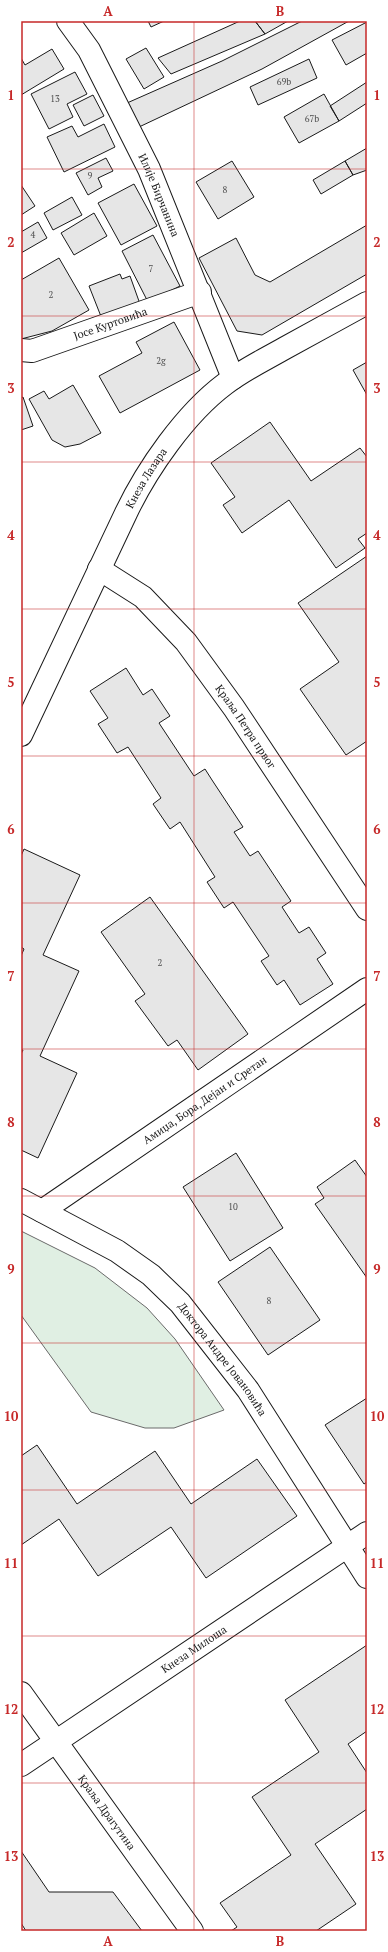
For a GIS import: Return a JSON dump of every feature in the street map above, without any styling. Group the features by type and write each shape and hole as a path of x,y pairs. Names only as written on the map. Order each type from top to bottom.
{"street":[{"name":"Илије Бирчанина","path":"68,21 89,50 149,169 200,292 233,378"},
{"name":"Јосе Куртовића","path":"21,350 32,351 200,292"},
{"name":"Кнеза Лазара","path":"21,736 135,494 157,458 187,421 223,385 367,303"},
{"name":"Краља Петра првог","path":"99,569 143,597 186,642 234,708 367,909"},
{"name":"Амиџа, Бора, Дејан и Сретан","path":"42,1211 367,989"},
{"name":"Доктора Андре Јовановића","path":"21,1200 117,1251 151,1275 180,1303 248,1390 367,1577"},
{"name":"Кнеза Милоша","path":"21,1765 367,1533"},
{"name":"Краља Драгутина","path":"21,1693 192,1931"}],"green space":[{"path":"21,1231 95,1268 147,1308 175,1339 224,1410 174,1428 145,1428 91,1412 21,1315"}],"building":[{"path":"148,21 164,21 151,27"},
{"path":"240,21 255,21 265,34 171,74 158,58"},
{"path":"255,21 288,21 265,34"},
{"path":"302,21 349,21 262,69 139,127 127,103 222,61"},
{"path":"367,22 367,53 346,65 332,40"},
{"path":"146,48 164,77 144,89 126,59"},
{"path":"52,49 64,69 21,95 21,58 25,65"},
{"path":"309,59 317,78 258,105 250,87"},
{"path":"75,72 87,94 67,104 73,117 49,129 31,94"},
{"path":"367,82 367,103 339,121 330,106"},
{"path":"324,94 339,121 299,143 284,117"},
{"path":"93,95 104,116 84,126 73,105"},
{"path":"104,124 115,147 64,172 47,137 72,126 78,137"},
{"path":"367,148 367,170 353,175 345,161"},
{"path":"106,158 113,171 98,178 102,187 88,195 76,173"},
{"path":"232,161 254,197 218,219 196,182"},
{"path":"345,161 353,175 321,194 313,180"},
{"path":"134,184 157,226 121,245 98,203"},
{"path":"21,185 35,206 21,215"},
{"path":"72,197 82,215 53,230 44,213"},
{"path":"94,213 107,236 74,255 61,233"},
{"path":"38,222 47,238 21,253 21,232"},
{"path":"367,225 367,274 262,335 237,331 199,258 236,238 255,275 270,282"},
{"path":"153,235 180,286 148,302 122,251"},
{"path":"59,258 89,310 52,331 21,339 21,280"},
{"path":"120,274 122,279 130,276 140,304 102,319 89,286"},
{"path":"174,322 200,370 120,413 99,376 142,353 136,342"},
{"path":"367,362 367,395 353,370"},
{"path":"73,385 101,433 80,444 65,447 52,440 29,399 44,391 49,399"},
{"path":"23,397 33,426 21,430 21,398"},
{"path":"270,422 311,481 360,448 367,457 367,533 358,539 365,548 336,568 289,500 242,533 223,505 235,497 211,463"},
{"path":"367,556 367,741 346,755 300,689 339,662 298,603"},
{"path":"126,668 143,695 152,689 170,716 159,723 194,776 205,769 243,827 234,832 250,856 258,851 291,901 282,907 299,933 309,927 326,953 317,959 333,984 300,1005 284,980 277,985 261,961 269,956 233,902 224,908 207,882 215,877 180,822 170,829 153,804 161,798 128,747 117,753 98,724 108,718 90,691"},
{"path":"24,849 80,875 43,955 79,971 40,1056 77,1073 38,1158 21,1150 21,1054 23,1050 21,1050 21,956 24,949 21,947 21,856"},
{"path":"150,897 248,1034 198,1070 177,1040 168,1046 135,1001 145,994 101,932"},
{"path":"236,1153 283,1228 230,1261 183,1187"},
{"path":"355,1160 367,1177 367,1278 315,1204 324,1198 317,1187"},
{"path":"270,1247 320,1320 268,1355 218,1282"},
{"path":"367,1398 367,1482 364,1484 325,1425"},
{"path":"37,1445 77,1504 155,1451 191,1504 257,1459 297,1516 206,1578 171,1527 98,1576 59,1519 21,1545 21,1456"},
{"path":"367,1645 367,1731 348,1744 367,1773 367,1809 315,1844 356,1904 316,1931 231,1931 237,1927 220,1903 291,1855 252,1797 319,1752 285,1700"},
{"path":"21,1851 49,1892 113,1892 142,1931 26,1931 21,1923"}]}
